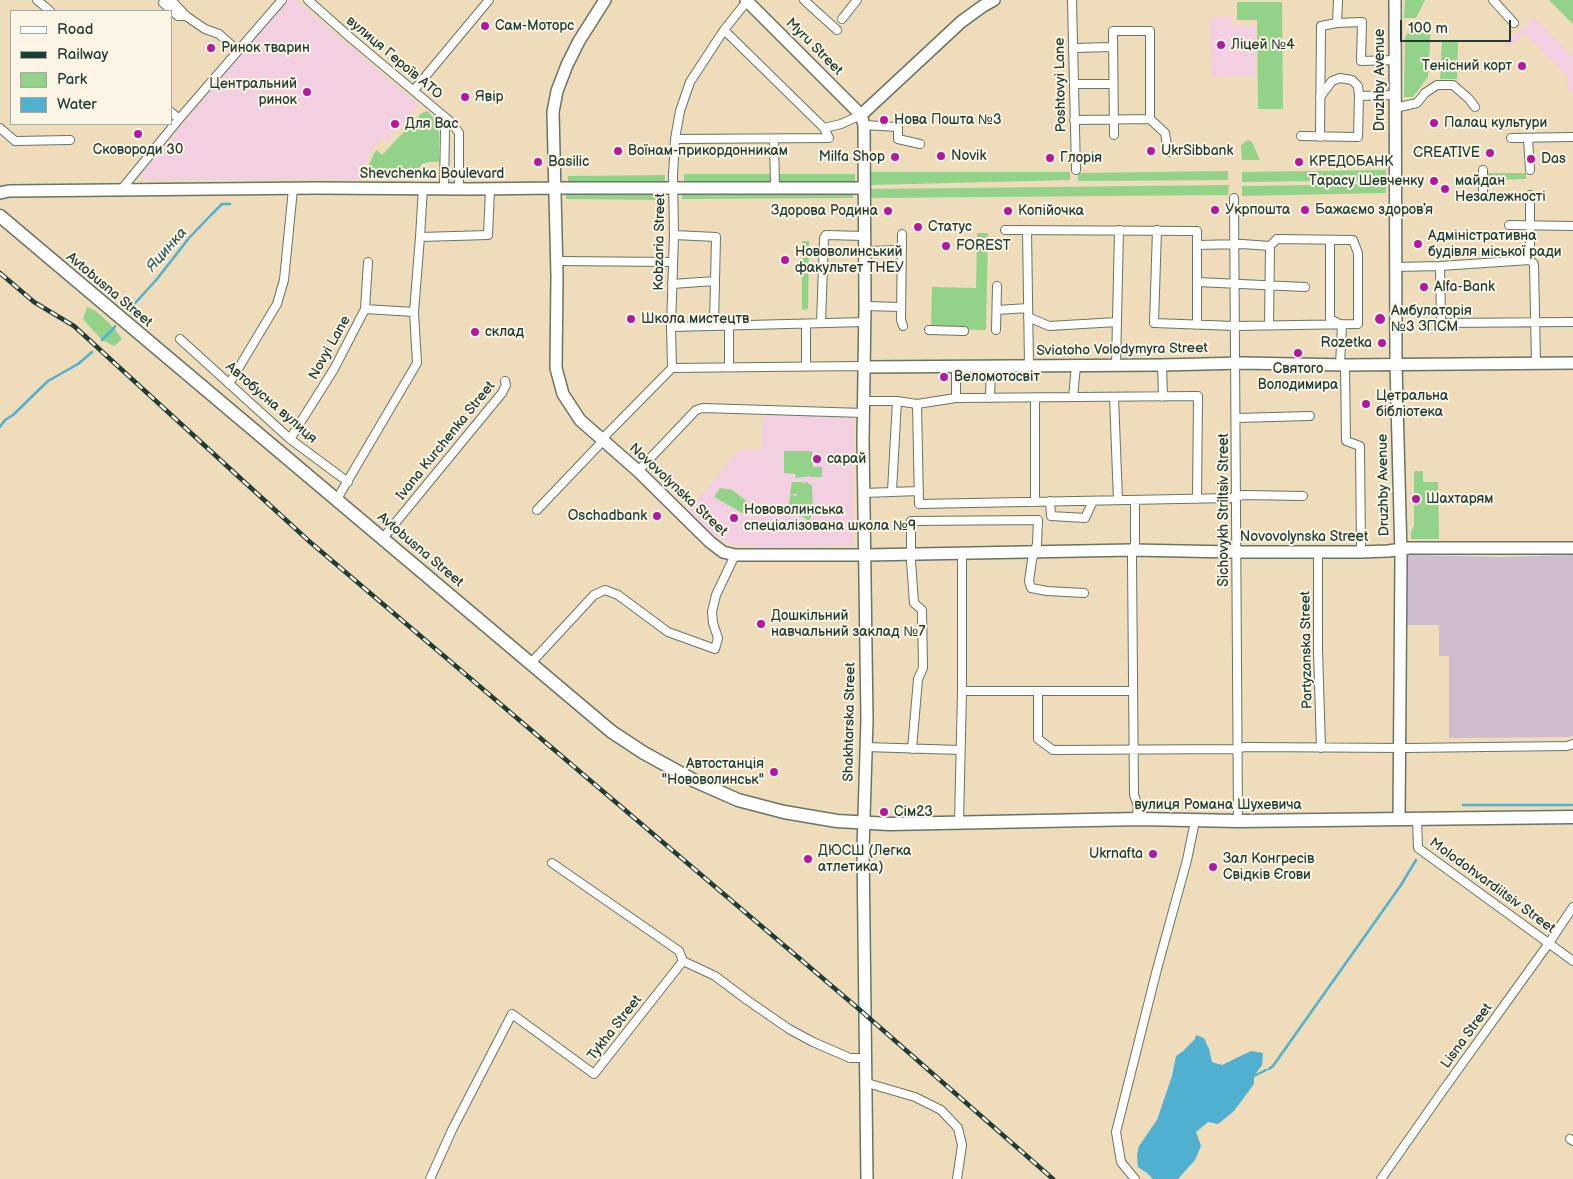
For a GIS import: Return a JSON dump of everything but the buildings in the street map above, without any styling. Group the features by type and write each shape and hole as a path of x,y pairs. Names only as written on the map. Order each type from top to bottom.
{"main road":[{"name":"Avtobusna Street","path":"0,216 612,732 644,754 695,781 738,800 774,809 864,824"},
{"name":"вулиця Романа Шухевича","path":"864,824 1140,819 1238,821 1573,817"}],"street":[{"path":"37,0 49,10"},
{"path":"164,0 163,3 182,16 219,34 238,51"},
{"path":"172,0 182,16"},
{"path":"121,190 179,119 282,0"},
{"name":"вулиця Героїв АТО","path":"308,0 452,123 459,133 459,189"},
{"path":"414,90 488,0"},
{"name":"Novovolynska Street","path":"605,0 579,41 557,91 553,112 557,261 556,368 563,394 580,420 638,471 710,542 723,552 735,555 866,555 1132,550 1362,552 1401,549 1573,548"},
{"name":"Myru Street","path":"747,0 862,120"},
{"name":"Kobzaria Street","path":"672,368 673,188 675,139 680,111 690,82 724,30 747,0"},
{"path":"804,0 837,30"},
{"path":"842,19 858,0"},
{"path":"862,120 962,22 976,10 994,0"},
{"name":"Poshtovyi Lane","path":"1072,0 1076,170"},
{"path":"1337,22 1338,0"},
{"name":"Druzhby Avenue","path":"1395,0 1396,364 1401,549 1399,819"},
{"path":"1492,0 1514,23"},
{"path":"172,21 182,16"},
{"path":"1320,137 1321,26 1337,22 1362,22 1361,61 1395,60"},
{"path":"675,139 829,138 824,128 724,30"},
{"path":"1114,136 1113,31 1150,30 1150,119"},
{"path":"1074,48 1113,47"},
{"path":"1301,136 1358,137 1358,86 1352,80 1340,78 1332,80 1320,97"},
{"path":"1074,84 1113,84"},
{"path":"1396,108 1417,103 1425,93 1437,85 1452,85 1475,107"},
{"path":"1358,96 1396,95"},
{"path":"172,113 179,119"},
{"name":"вулиця Героїв АТО","path":"442,114 445,129 444,189"},
{"path":"1074,120 1150,119 1165,134 1168,152"},
{"path":"824,128 862,120 898,127 898,139 920,144"},
{"name":"Shakhtarska Street","path":"862,120 865,236 864,493 867,720 864,824 866,1179"},
{"path":"0,128 15,141 70,140"},
{"path":"1511,138 1573,137"},
{"path":"1528,138 1530,170"},
{"path":"774,139 775,188"},
{"path":"1483,170 1483,196"},
{"name":"Shevchenka Boulevard","path":"0,192 293,189 422,191 444,189 556,188 864,188"},
{"path":"229,384 277,304 284,280 293,189"},
{"path":"420,237 488,235 490,189"},
{"path":"337,499 417,363 414,312 422,191"},
{"path":"1530,196 1530,260 1534,264 1536,363"},
{"name":"Sichovykh Striltsiv Street","path":"1234,198 1238,821"},
{"path":"1509,225 1573,226"},
{"path":"1005,230 1197,230 1197,324"},
{"path":"1027,230 1029,366"},
{"path":"1116,365 1119,230"},
{"path":"1157,230 1154,323 1236,326 1358,324 1358,253 1353,240 1277,239 1270,246 1269,325"},
{"path":"902,234 901,320 903,326"},
{"path":"674,235 716,237 714,325"},
{"path":"822,323 824,238 826,235 865,236"},
{"path":"1330,240 1330,319 1342,324"},
{"path":"1197,245 1235,244 1270,246"},
{"path":"865,251 902,250"},
{"path":"1396,267 1530,260"},
{"path":"557,261 672,262"},
{"name":"Novyi Lane","path":"290,438 334,370 365,309 368,262"},
{"path":"1440,266 1441,323 1573,322"},
{"path":"672,284 715,281"},
{"path":"1197,282 1305,287"},
{"path":"996,330 997,286"},
{"path":"865,306 901,307"},
{"path":"997,310 1028,308"},
{"path":"365,309 414,312"},
{"path":"1028,317 1049,326 1117,322"},
{"path":"671,327 865,322"},
{"path":"806,324 806,366"},
{"path":"1342,324 1346,441 1360,446 1362,552"},
{"path":"729,326 729,367"},
{"path":"929,330 964,331"},
{"name":"Автобусна вулиця","path":"180,339 290,438 348,482"},
{"name":"Sviatoho Volodymyra Street","path":"672,368 1162,366 1278,363 1343,365 1573,363"},
{"path":"956,366 956,398"},
{"path":"990,398 991,366"},
{"path":"1073,397 1076,366"},
{"path":"1162,366 1163,396"},
{"path":"537,510 604,437 672,368"},
{"name":"Ivana Kurchenka Street","path":"383,538 502,392 506,384 505,381"},
{"path":"864,401 897,401 917,404 956,398 1198,396 1197,499"},
{"path":"1114,397 1118,500"},
{"path":"1035,398 1035,502"},
{"path":"892,492 897,401"},
{"path":"917,404 919,504 1302,496"},
{"path":"638,471 696,410 703,408 864,413"},
{"path":"1236,418 1310,416"},
{"path":"864,493 919,491"},
{"path":"1135,500 1135,544 1132,550 1134,795 1140,819"},
{"path":"1050,501 1051,516 1085,518 1093,501"},
{"path":"912,749 918,679 923,668 922,610 914,603 910,522 1038,520 1036,552 1032,560 1029,581 1031,588 1047,591 1084,592"},
{"name":"Partyzanska Street","path":"1318,552 1321,748"},
{"path":"959,823 962,692 962,554"},
{"path":"531,663 594,594 605,590 618,595 668,632 715,649 718,638 712,612 716,595 735,555"},
{"path":"1038,691 1038,739 1053,750 1134,748 1399,748 1567,746 1573,744"},
{"path":"962,692 1133,691"},
{"path":"866,747 960,750"},
{"name":"Molodohvardiitsiv Street","path":"1417,819 1418,848 1573,961"},
{"path":"1135,1179 1121,1162 1116,1132 1187,860 1195,821"},
{"path":"552,863 679,951 683,961 716,976 782,1024 813,1042 850,1058 866,1058"},
{"name":"Lisna Street","path":"1381,1179 1573,907"},
{"name":"Tykha Street","path":"430,1179 452,1130 512,1014 594,1074 683,961"},
{"path":"866,1083 915,1097 941,1110 958,1128 960,1136 962,1145 957,1179"}],"shaded area":[{"name":"Центральний ринок","path":"287,0 296,0 419,105 391,136 392,138 388,143 382,138 370,152 367,157 367,163 364,163 365,180 143,180 141,174"},
{"name":"Ліцей №4","path":"1232,16 1232,26 1256,26 1256,76 1211,77 1210,17"},
{"path":"1534,17 1573,56 1573,91 1567,92 1567,76 1525,34 1509,47 1505,43"},
{"path":"763,413 854,416 854,546 764,547 733,545 712,536 688,511 739,450 761,450"},
{"path":"1406,555 1503,557 1573,555 1573,736 1449,738 1449,656 1439,656 1439,625 1406,625"}],"green space":[{"path":"1405,0 1425,0 1416,18 1404,18"},
{"path":"1549,0 1573,0 1573,24"},
{"path":"1237,2 1282,2 1283,109 1258,109 1257,20 1237,20"},
{"path":"1417,22 1431,23 1428,77 1413,97 1404,97 1405,37"},
{"path":"1442,41 1458,42 1457,79 1440,79"},
{"path":"427,111 434,118 439,133 439,162 422,164 418,170 418,177 368,179 368,167 374,153 377,150 382,155 422,113"},
{"path":"1248,140 1252,142 1260,160 1242,160 1241,145"},
{"path":"1386,170 1386,180 1242,182 1242,172"},
{"path":"1228,171 1228,180 1078,181 1078,173"},
{"path":"870,172 1070,172 1070,180 869,185"},
{"path":"1485,173 1526,173 1526,179 1485,180"},
{"path":"684,174 855,174 855,182 684,181"},
{"path":"665,175 665,182 568,183 568,176"},
{"path":"1386,184 1386,193 1242,196 1242,186"},
{"path":"1229,185 1228,195 870,198 869,189"},
{"path":"566,189 665,192 665,200 566,199"},
{"path":"683,190 853,190 853,198 682,199"},
{"path":"977,233 988,233 986,330 931,329 932,287 976,288"},
{"path":"802,241 809,241 808,309 802,310"},
{"path":"87,307 96,311 114,328 122,339 114,346 102,340 83,319"},
{"path":"784,451 812,451 813,467 822,467 822,477 796,478 795,474 784,473"},
{"path":"1414,471 1423,471 1423,482 1438,482 1439,539 1411,539 1411,532 1414,526"},
{"path":"792,482 808,482 808,484 812,485 813,513 809,521 789,506 790,494"},
{"path":"720,488 732,490 748,502 746,515 714,497"}],"water":[{"path":"1196,1035 1204,1038 1212,1062 1222,1065 1251,1051 1263,1053 1262,1065 1254,1076 1254,1084 1234,1111 1218,1124 1208,1122 1196,1132 1201,1146 1195,1160 1178,1179 1153,1179 1138,1167 1137,1155 1139,1146 1157,1120 1172,1076 1176,1056 1195,1039"}],"waterway":[{"name":"Яцинка","path":"128,311 157,279 189,238 222,204 230,204"},
{"name":"Яцинка","path":"102,340 115,326"},
{"name":"Яцинка","path":"0,427 5,420 13,415 48,381 78,364 92,352"},
{"path":"1463,805 1572,805"},
{"path":"1269,1069 1273,1066 1401,885 1416,860"},
{"path":"1254,1076 1266,1070"}],"railway":[{"path":"0,273 34,302 74,326 310,542 860,1010 1053,1179"}],"place":[{"name":"Сам-Моторс","path":"485,26"},
{"name":"Ліцей №4","path":"1221,45"},
{"name":"Ринок тварин","path":"211,48"},
{"name":"Тенісний корт","path":"1522,66"},
{"name":"Центральний ринок","path":"307,92"},
{"name":"Явір","path":"465,97"},
{"name":"Нова Пошта №3","path":"884,120"},
{"name":"Палац культури","path":"1434,123"},
{"name":"Для Вас","path":"395,124"},
{"name":"Сковороди 30","path":"138,134"},
{"name":"Воїнам-прикордонникам","path":"618,151"},
{"name":"UkrSibbank","path":"1151,151"},
{"name":"CREATIVE","path":"1490,153"},
{"name":"Novik","path":"941,156"},
{"name":"Milfa Shop","path":"895,157"},
{"name":"Глорія","path":"1050,158"},
{"name":"Das","path":"1531,159"},
{"name":"Basilic","path":"538,162"},
{"name":"КРЕДОБАНК","path":"1299,162"},
{"name":"Тарасу Шевченку","path":"1434,181"},
{"name":"майдан Незалежності","path":"1445,189"},
{"name":"Укрпошта","path":"1215,210"},
{"name":"Бажаємо здоровʼя","path":"1305,210"},
{"name":"Здорова Родина","path":"888,211"},
{"name":"Копійочка","path":"1008,211"},
{"name":"Статус","path":"918,227"},
{"name":"Адміністративна будівля міської ради","path":"1418,244"},
{"name":"FOREST","path":"946,246"},
{"name":"Нововолинський факультет ТНЕУ","path":"785,260"},
{"name":"Alfa-Bank","path":"1424,287"},
{"name":"Школа мистецтв","path":"631,319"},
{"name":"Амбулаторія №3 ЗПСМ","path":"1380,319"},
{"name":"склад","path":"475,332"},
{"name":"Rozetka","path":"1382,343"},
{"name":"Святого Володимира","path":"1298,353"},
{"name":"Веломотосвіт","path":"944,377"},
{"name":"Цетральна бібліотека","path":"1366,404"},
{"name":"сарай","path":"817,459"},
{"name":"Шахтарям","path":"1416,499"},
{"name":"Oschadbank","path":"657,516"},
{"name":"Нововолинська спеціалізована школа №9","path":"734,518"},
{"name":"Дошкільний навчальний заклад №7","path":"761,624"},
{"name":"Автостанція \"Нововолинськ\"","path":"774,772"},
{"name":"Сім23","path":"884,812"},
{"name":"Ukrnafta","path":"1153,854"},
{"name":"ДЮСШ (Легка атлетика)","path":"808,859"},
{"name":"Зал Конгресів Свідків Єгови","path":"1213,867"}]}
